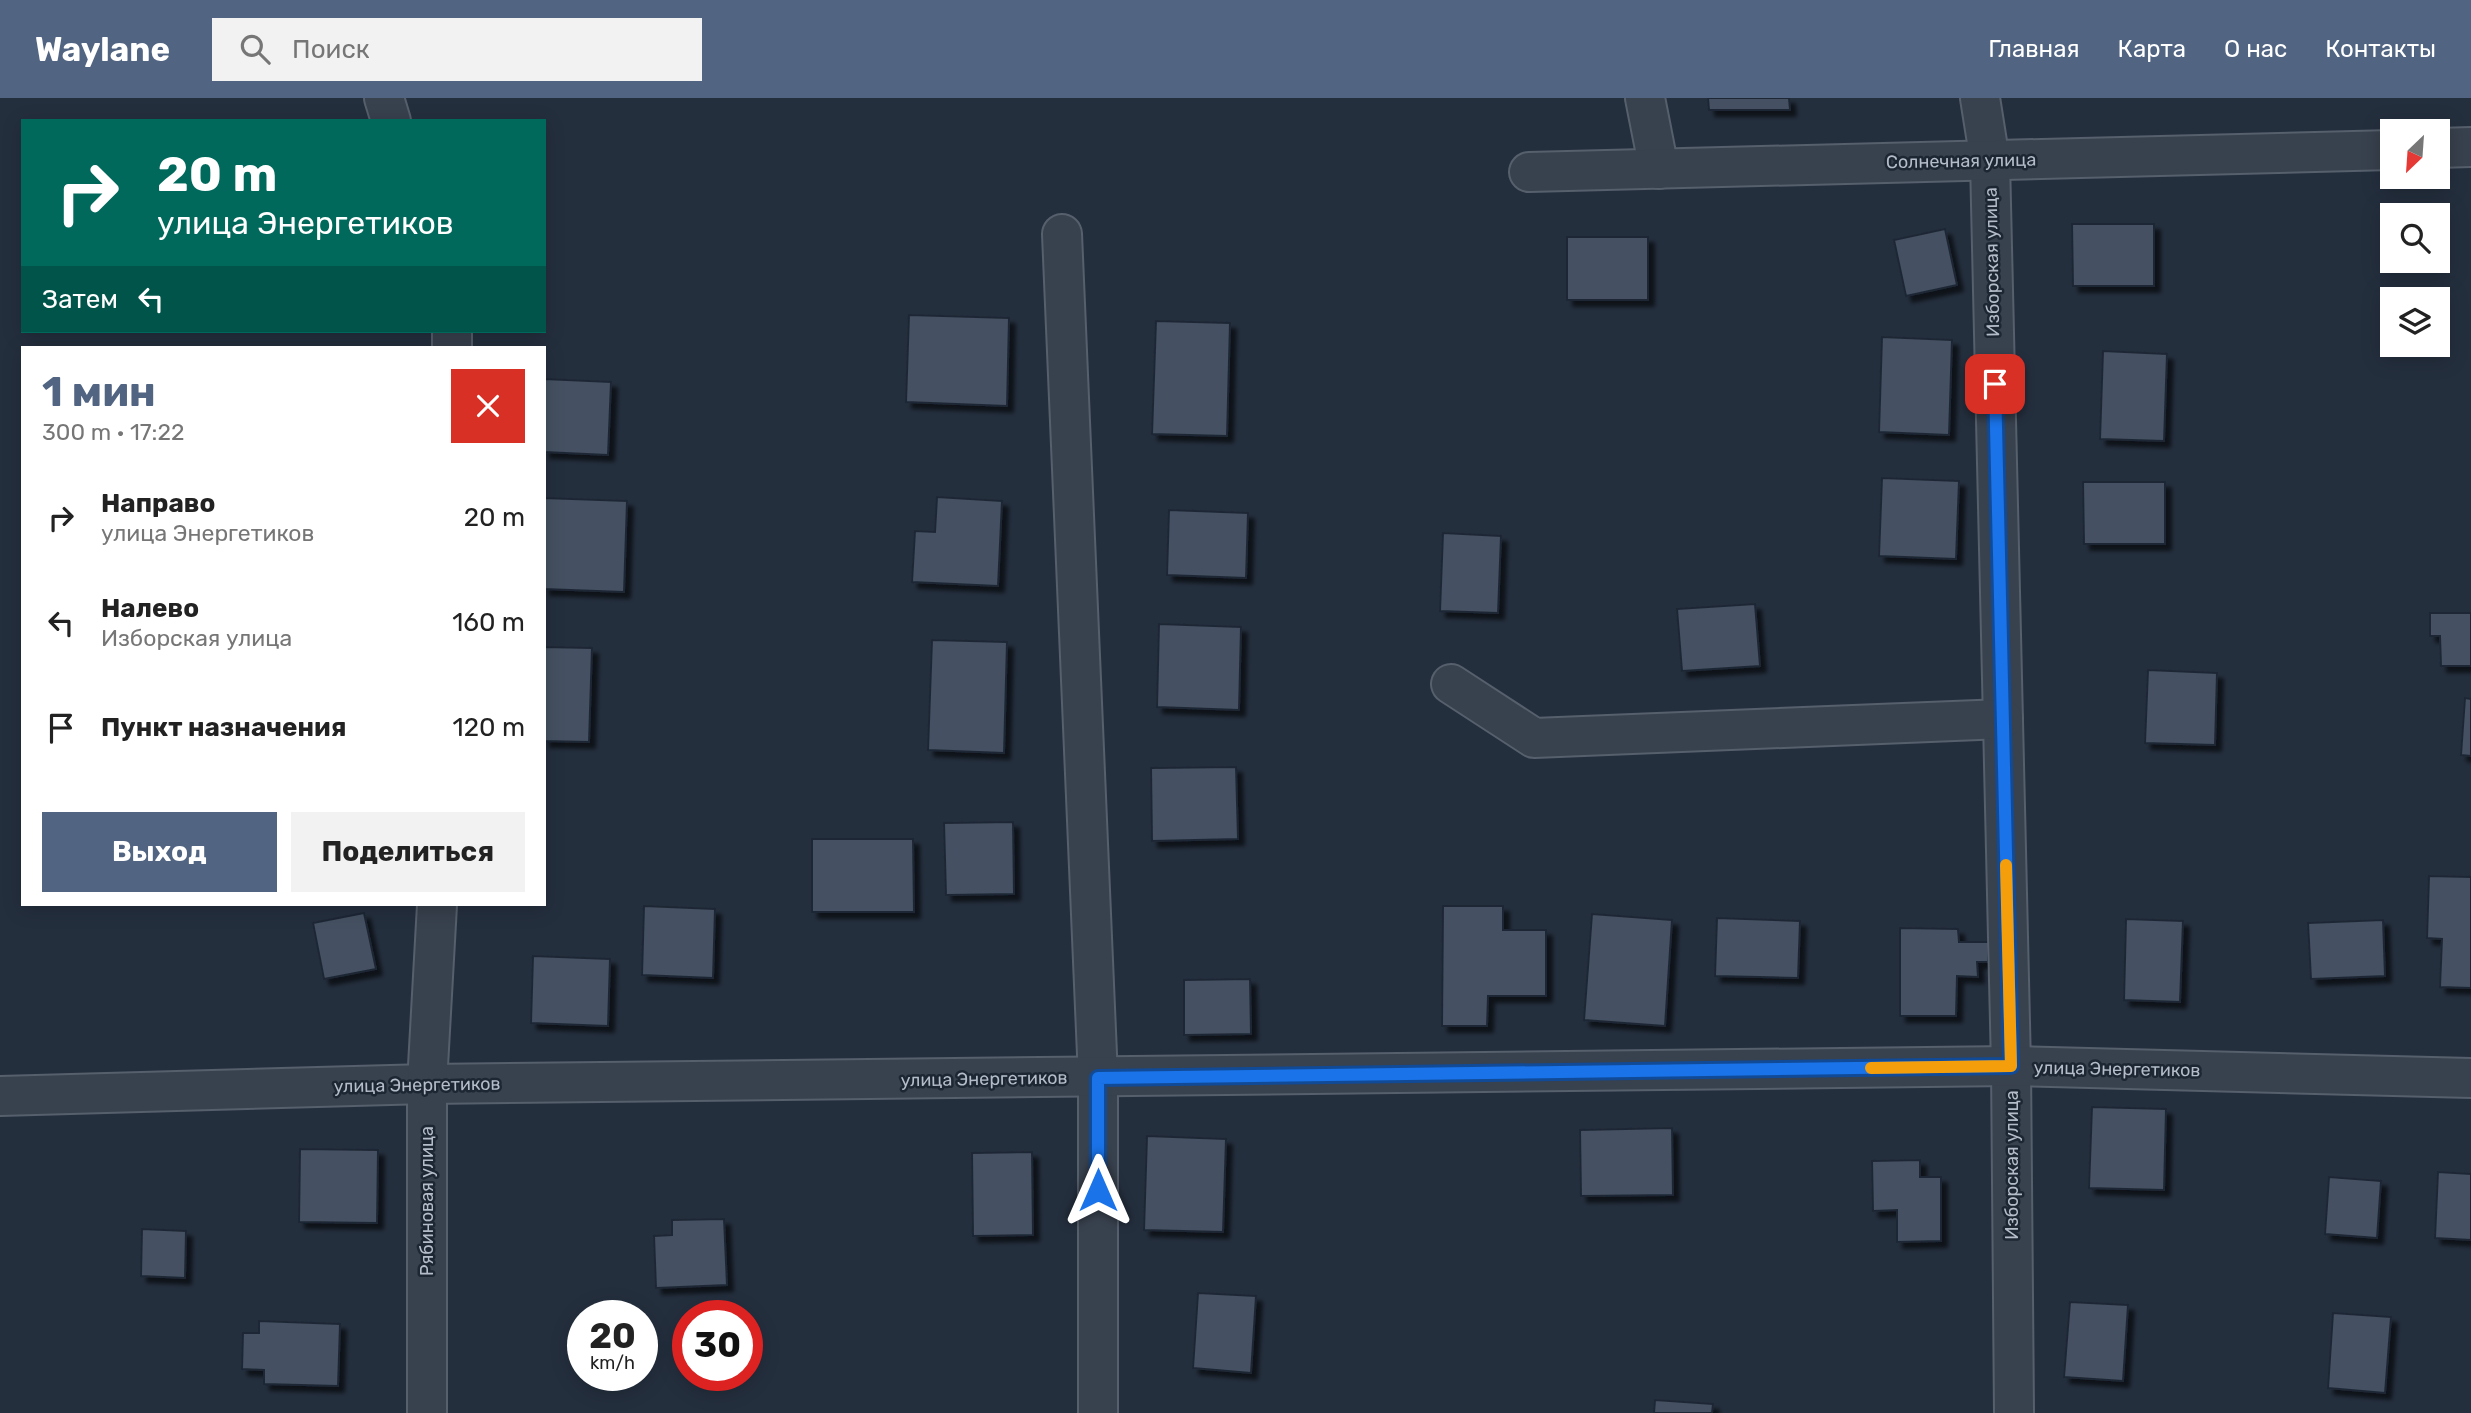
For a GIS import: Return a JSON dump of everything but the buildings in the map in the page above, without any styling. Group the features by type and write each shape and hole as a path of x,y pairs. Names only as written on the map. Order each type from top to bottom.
{"street":[{"path":"384,98 390,119"},
{"path":"1645,98 1659,169"},
{"name":"Изборская улица","path":"1980,98 1990,161 2011,1066 2014,1413"},
{"path":"2450,148 2471,147"},
{"name":"Солнечная улица","path":"1529,172 2380,150"},
{"path":"1062,234 1098,1078 1098,1413"},
{"path":"1451,684 1534,738 2003,719"},
{"name":"Рябиновая улица","path":"428,1413 427,1084 437,906"},
{"name":"улица Энергетиков","path":"0,1096 427,1084 2011,1066 2471,1078"}],"slow traffic":[{"path":"1871,1068 2011,1066 2006,865"}],"route":[{"path":"1098,1190 1098,1078 2011,1066 1995,384"}]}
